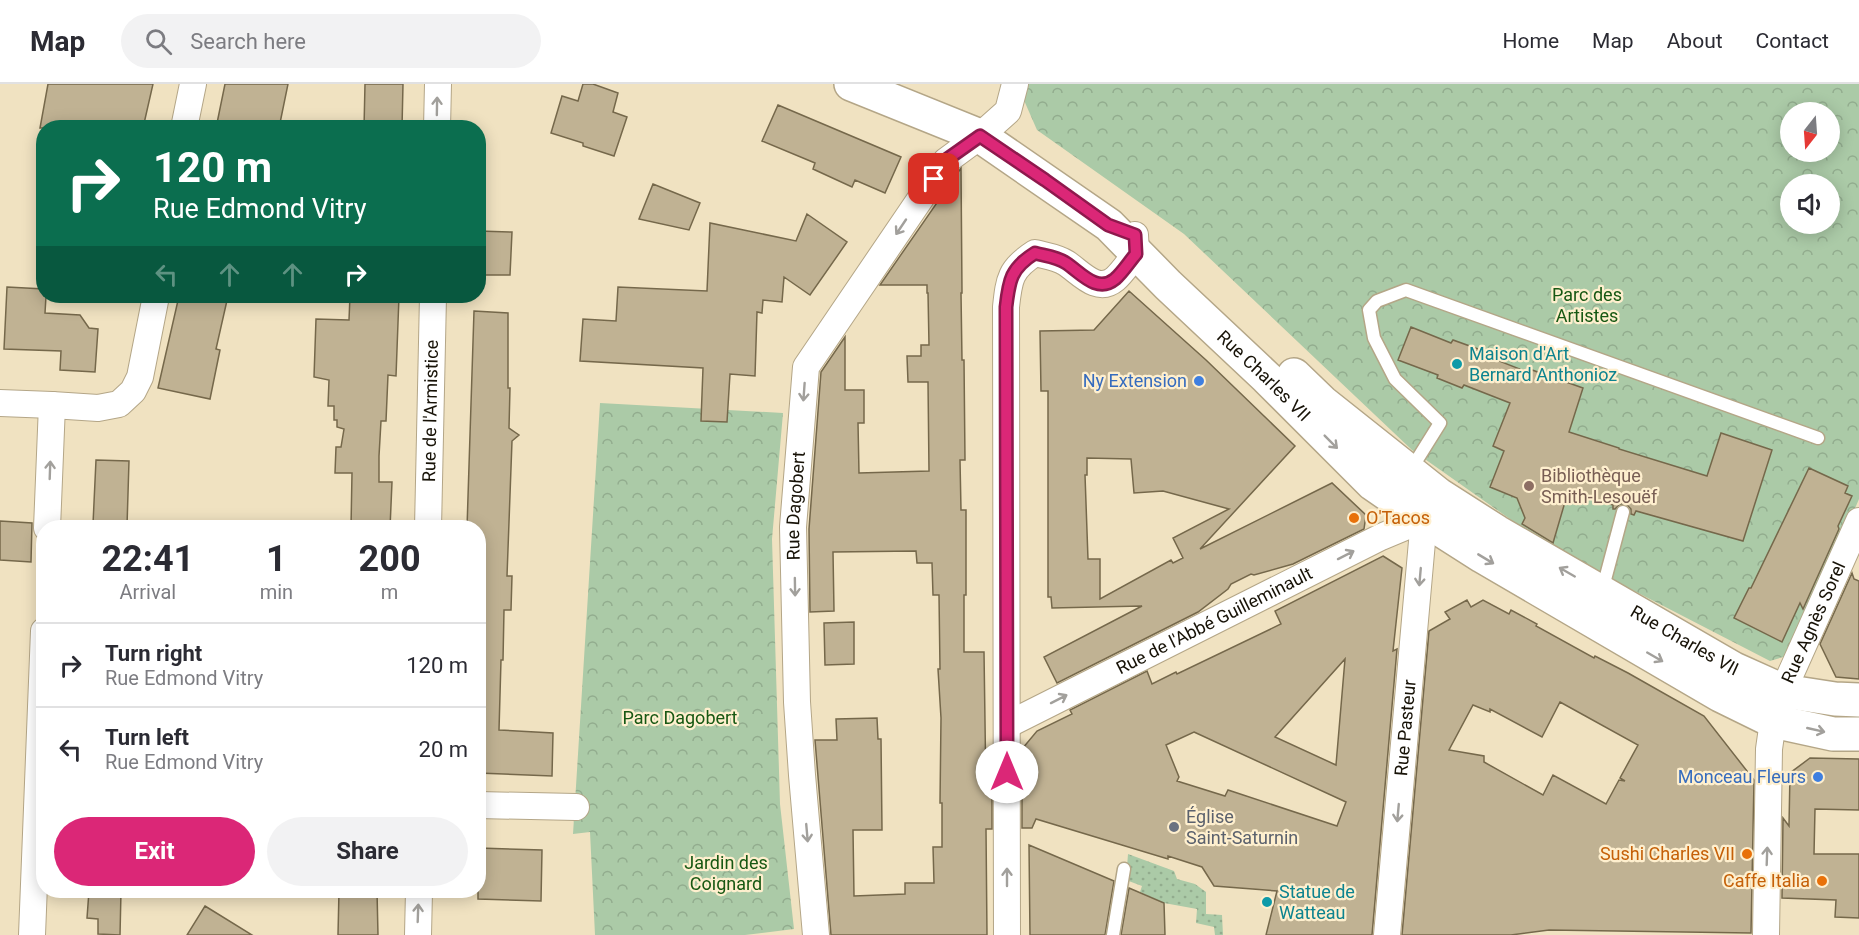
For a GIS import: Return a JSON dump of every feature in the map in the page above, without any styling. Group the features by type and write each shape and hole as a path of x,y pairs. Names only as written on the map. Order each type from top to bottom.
{"main road":[{"name":"Rue Charles VII","path":"851,84 980,136 1126,238 1182,270 1323,402 1409,472 1432,507 1482,556 1720,695 1778,706"},
{"name":"Rue Charles VII","path":"1126,238 1373,483 1497,532 1734,669 1778,706"},
{"path":"1778,706 1835,699 1859,700"},
{"path":"1778,706 1833,734 1859,734"}],"street":[{"path":"186,120 194,84"},
{"path":"437,120 438,84"},
{"name":"Rue Dagobert","path":"816,935 797,702 793,527 806,367 946,160 980,136 1008,111 1015,84"},
{"path":"1007,935 1006,307 1008,288 1018,265 1035,253 1060,260 1086,279 1102,284 1108,283 1115,279 1126,238"},
{"path":"0,403 98,408 119,404 133,391 140,377 155,303"},
{"name":"Rue de l'Armistice","path":"428,520 433,303"},
{"path":"47,520 52,405"},
{"name":"Rue de l'Abbé Guilleminault","path":"1007,725 1381,537 1432,507"},
{"name":"Rue Pasteur","path":"1386,935 1432,507"},
{"name":"Rue Agnès Sorel","path":"1778,706 1859,521"},
{"path":"1766,935 1769,749 1778,706"},
{"path":"486,805 576,807"},
{"path":"32,935 36,834"},
{"path":"418,935 419,898"}],"lane":[{"path":"1409,472 1440,423 1395,379 1374,338 1369,310 1377,301 1406,290 1818,438"},
{"path":"1602,592 1623,512"},
{"path":"1113,935 1124,869"}],"green space":[{"name":"Parc des Artistes","path":"1027,84 1859,84 1859,499 1793,654 1770,661 1551,548 1412,450 1184,234 1037,130 1023,98"},
{"name":"Parc Dagobert","path":"600,403 783,413 772,539 780,804 794,929 745,935 595,935 590,832 573,834"},
{"path":"1128,854 1174,871 1177,879 1195,884 1206,892 1206,914 1222,915 1223,935 1215,935 1214,927 1196,923 1197,909 1164,903 1140,892 1142,886 1126,880"}],"building":[{"path":"48,84 153,84 145,120 41,120"},
{"path":"225,84 288,84 281,120 218,120"},
{"path":"365,84 403,84 402,120 364,120"},
{"path":"583,84 593,84 618,93 613,112 627,117 614,156 551,133 562,96 578,101"},
{"path":"778,105 901,157 885,193 855,180 852,187 813,169 815,163 762,141"},
{"path":"961,168 965,460 960,460 961,510 966,510 964,652 984,652 986,791 992,784 992,829 986,829 987,935 831,935 815,740 837,740 836,719 877,718 878,739 881,739 882,830 853,830 854,896 905,894 905,883 934,883 933,847 942,847 941,718 938,669 940,669 939,595 933,595 932,563 917,563 916,551 833,552 834,611 810,612 809,529 821,372 845,337 845,390 864,390 864,423 858,423 859,473 929,471 928,382 908,382 907,356 921,356 921,345 929,345 927,285 880,285"},
{"path":"653,184 700,203 689,230 639,219"},
{"path":"807,214 847,242 810,295 784,277 782,302 763,300 762,313 757,312 755,376 730,374 727,422 701,421 703,368 580,361 583,319 616,321 618,287 707,291 710,223 796,241"},
{"path":"486,231 512,232 510,275 486,275"},
{"path":"7,287 36,289 36,303 46,303 45,313 80,315 89,328 98,329 95,372 60,370 61,351 4,349"},
{"path":"1129,291 1206,360 1295,446 1200,549 1332,483 1366,515 1364,529 1293,564 1251,574 1231,584 1228,589 1198,612 1057,683 1044,657 1142,606 1052,608 1051,597 1048,597 1048,391 1041,391 1040,331 1094,330","holes":["1087,458 1131,459 1134,493 1163,491 1229,509 1173,538 1183,558 1173,563 1171,560 1100,599 1100,559 1088,559 1085,475 1087,475"]},
{"path":"177,303 226,303 216,349 220,350 210,399 158,388"},
{"path":"350,303 399,303 396,376 388,375 386,421 381,421 379,456 379,482 392,482 390,520 351,520 352,473 335,473 336,447 341,447 344,429 337,427 337,420 334,420 334,406 328,406 329,380 314,377 316,319 349,320"},
{"path":"474,311 508,313 509,428 519,435 512,441 507,576 512,576 511,610 504,610 499,730 553,733 552,776 486,773 486,520 467,520"},
{"path":"1411,327 1451,343 1453,340 1478,349 1476,352 1530,373 1532,370 1583,388 1569,432 1707,476 1721,433 1772,450 1743,541 1636,511 1634,515 1631,514 1631,509 1626,504 1620,504 1613,509 1613,505 1570,493 1565,502 1553,543 1522,524 1525,518 1517,498 1490,487 1504,451 1493,446 1510,403 1464,385 1462,388 1437,378 1438,375 1398,360"},
{"path":"96,460 129,461 127,520 93,520"},
{"path":"1809,468 1848,486 1845,493 1852,496 1803,609 1800,603 1782,642 1734,618"},
{"path":"0,521 32,523 31,562 0,560"},
{"path":"1383,556 1402,568 1393,651 1397,649 1372,935 1266,935 1277,891 1214,886 1202,867 1036,819 1032,828 1022,828 1022,749 1037,731 1072,714 1070,710 1147,671 1152,684 1281,624 1275,611","holes":["1345,659 1336,765 1275,737","1194,732 1346,802 1337,826 1228,790 1225,796 1177,781 1179,777 1166,745"]},
{"path":"1852,573 1854,579 1859,581 1859,679 1836,677 1820,644"},
{"path":"1467,600 1471,607 1483,600 1509,614 1511,610 1594,658 1595,656 1628,673 1704,716 1754,780 1751,933 1549,930 1511,935 1402,935 1429,631 1450,619 1445,612","holes":["1560,702 1638,745 1620,778 1625,781 1619,780 1606,804 1553,775 1543,795 1484,762 1484,756 1449,750 1473,705 1490,712 1490,709 1542,737"]},
{"path":"854,622 854,664 825,665 824,623"},
{"path":"1810,758 1859,759 1859,810 1815,809 1814,854 1859,854 1859,918 1835,917 1836,900 1782,898 1783,818 1789,826 1790,773"},
{"path":"1029,845 1114,881 1105,935 1030,935"},
{"path":"486,848 542,850 541,901 478,899 486,898"},
{"path":"1129,888 1164,903 1165,935 1121,935"},
{"path":"88,898 121,898 120,935 98,934 98,919 87,918"},
{"path":"339,898 377,898 378,935 338,935"},
{"path":"205,906 252,935 187,935"}],"place":[{"name":"Maison d'Art Bernard Anthonioz","path":"1457,364"},
{"name":"Ny Extension","path":"1199,381"},
{"name":"Bibliothèque Smith-Lesouëf","path":"1529,486"},
{"name":"O'Tacos","path":"1354,518"},
{"name":"Monceau Fleurs","path":"1818,777"},
{"name":"Église Saint-Saturnin","path":"1174,827"},
{"name":"Sushi Charles VII","path":"1747,854"},
{"name":"Caffe Italia","path":"1822,881"},
{"name":"Statue de Watteau","path":"1267,902"}],"route":[{"path":"934,179 946,160 980,136 1108,225 1135,235 1136,254 1115,279 1108,283 1102,284 1086,279 1066,263 1035,253 1018,265 1008,288 1006,307 1007,772"}],"park label":[{"name":"Jardin des Coignard","path":"726,873"}]}
